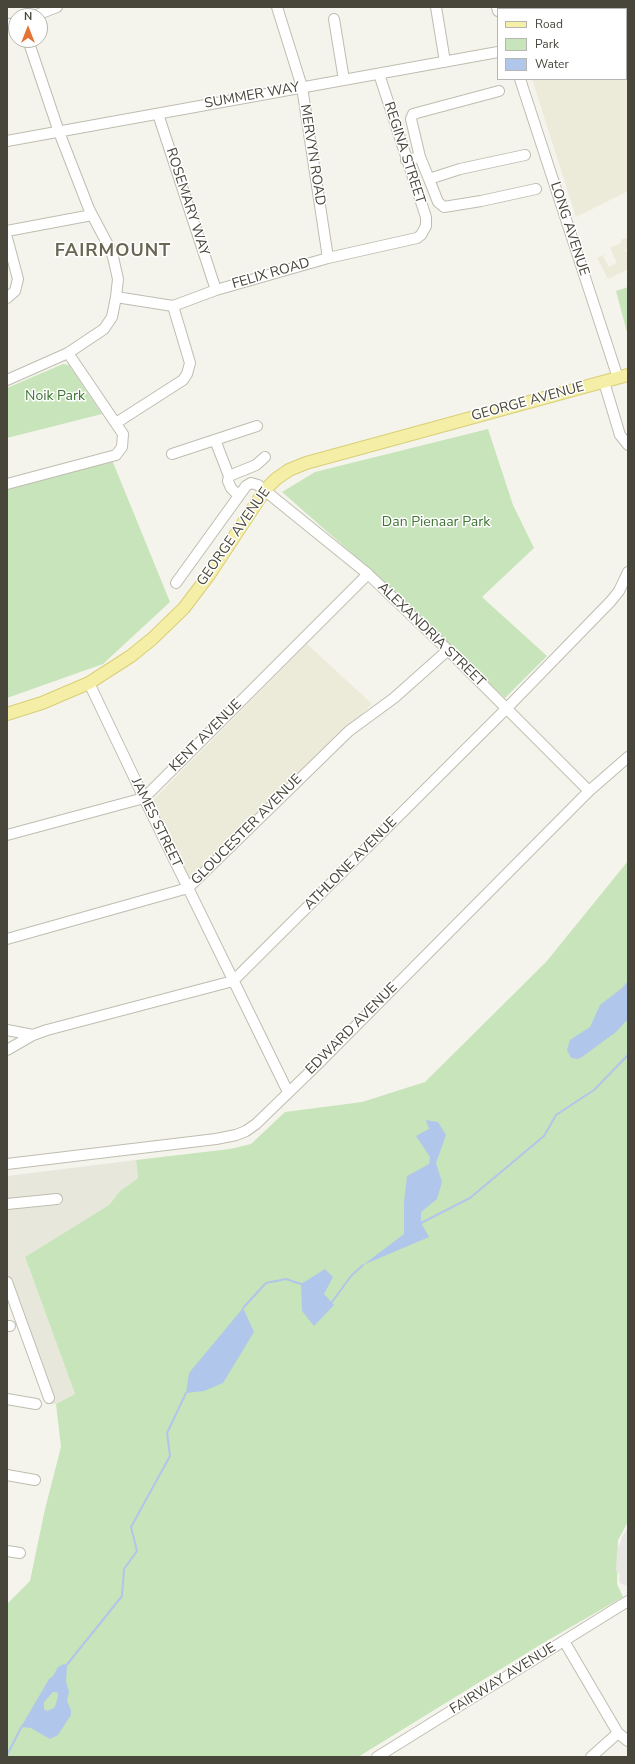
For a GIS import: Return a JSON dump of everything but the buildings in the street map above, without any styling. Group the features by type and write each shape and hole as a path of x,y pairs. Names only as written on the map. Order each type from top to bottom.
{"main road":[{"name":"GEORGE AVENUE","path":"7,714 42,703 89,683 131,656 163,629 184,608 209,576 265,490 276,479 289,470 306,463 623,377"}],"street":[{"name":"MERVYN ROAD","path":"277,7 302,87 328,258"},
{"path":"436,7 445,62"},
{"path":"334,19 344,80"},
{"path":"7,380 68,353 99,333 107,326 112,317 118,276 113,257 103,233 92,215 58,132 31,48"},
{"name":"SUMMER WAY","path":"7,141 497,52"},
{"name":"REGINA STREET","path":"379,74 406,160 426,217 426,226 424,231"},
{"name":"LONG AVENUE","path":"520,80 623,377"},
{"path":"499,91 412,115 420,157 439,203 444,207 482,201 536,189"},
{"name":"ROSEMARY WAY","path":"158,114 216,290"},
{"path":"429,179 460,169 525,155"},
{"path":"406,160 420,157"},
{"path":"7,231 92,215"},
{"name":"FELIX ROAD","path":"116,297 173,306 216,290 328,258 417,238 424,231"},
{"path":"7,238 18,279 15,291 7,298"},
{"path":"116,423 183,380 187,374 190,363 173,306"},
{"path":"7,484 116,455 122,447 124,440 123,434 68,353"},
{"path":"604,382 620,435 628,445"},
{"path":"172,454 257,426"},
{"path":"216,440 229,476 228,481 230,488 240,494"},
{"path":"229,476 256,465 265,457"},
{"path":"176,583 246,486 251,483 258,485 265,490"},
{"name":"ALEXANDRIA STREET","path":"265,490 368,574 448,650 589,790"},
{"name":"ATHLONE AVENUE","path":"7,1050 33,1035 233,981 506,709 611,601 619,591 628,572"},
{"name":"KENT AVENUE","path":"7,835 144,798 368,574"},
{"name":"GLOUCESTER AVENUE","path":"7,939 188,888 349,731 394,698 448,650"},
{"name":"JAMES STREET","path":"89,683 288,1092"},
{"name":"EDWARD AVENUE","path":"7,1164 236,1135 256,1124 589,790 628,757"},
{"path":"7,1030 33,1035"},
{"path":"7,1204 57,1199"},
{"path":"7,1282 49,1398"},
{"path":"7,1399 36,1404"},
{"path":"7,1476 35,1480"},
{"path":"7,1551 20,1553"},
{"name":"FAIRWAY AVENUE","path":"377,1757 628,1601"},
{"path":"564,1641 618,1733 628,1741"},
{"path":"591,1757 618,1733"}],"shaded area":[{"path":"628,7 628,191 576,217 532,80 627,80 627,8 620,8"},
{"path":"628,237 628,248 625,250 628,254 628,269 608,279 597,258 607,253 603,256 609,267 617,263 610,248 621,243 621,240"},
{"path":"307,644 372,704 190,882 151,802"},
{"path":"136,1160 138,1178 120,1191 109,1205 25,1257 75,1394 56,1404 46,1404 7,1297 7,1176"},
{"path":"628,1527 628,1586 619,1581 620,1575 616,1570 617,1552 622,1537"}],"green space":[{"path":"628,287 628,336 616,291"},
{"name":"Noik Park","path":"63,364 69,365 102,414 7,438 7,388"},
{"name":"Dan Pienaar Park","path":"488,429 513,505 534,548 482,597 547,656 505,698 371,570 282,492 315,472"},
{"path":"112,460 170,602 103,664 7,698 7,487"},
{"path":"628,861 628,1522 618,1540 617,1584 623,1597 543,1643 358,1757 7,1757 7,1604 30,1581 45,1509 61,1447 56,1404 75,1394 25,1257 109,1205 120,1191 138,1178 136,1160 230,1149 251,1144 285,1112 362,1102 425,1082 546,962"}],"water":[{"path":"628,981 628,1019 616,1032 582,1057 578,1059 571,1058 567,1050 570,1040 590,1027 600,1005 622,988"},
{"path":"426,1120 438,1122 446,1135 436,1163 442,1182 437,1199 421,1212 421,1223 429,1237 363,1265 404,1234 404,1202 407,1176 429,1164 430,1157 416,1136 429,1129"},
{"path":"325,1269 333,1277 324,1294 334,1305 314,1326 302,1311 301,1284"},
{"path":"243,1308 254,1332 223,1383 204,1391 186,1393 189,1373"},
{"path":"64,1664 67,1666 66,1682 69,1692 67,1701 71,1710 71,1715 58,1735 50,1739 31,1728 21,1727 49,1679 53,1676 58,1667","holes":["53,1692 57,1692 58,1696 54,1708 47,1711 44,1709 44,1702"]}],"waterway":[{"path":"421,1223 470,1198 544,1136 556,1115 594,1090 628,1055"},
{"path":"332,1302 351,1276 363,1265"},
{"path":"243,1308 266,1283 286,1279 301,1284"},
{"path":"65,1667 122,1596 124,1569 137,1551 131,1527 170,1456 167,1433 186,1393"},
{"path":"7,1755 22,1726"}],"district":[{"name":"FAIRMOUNT","path":"113,252"}]}
